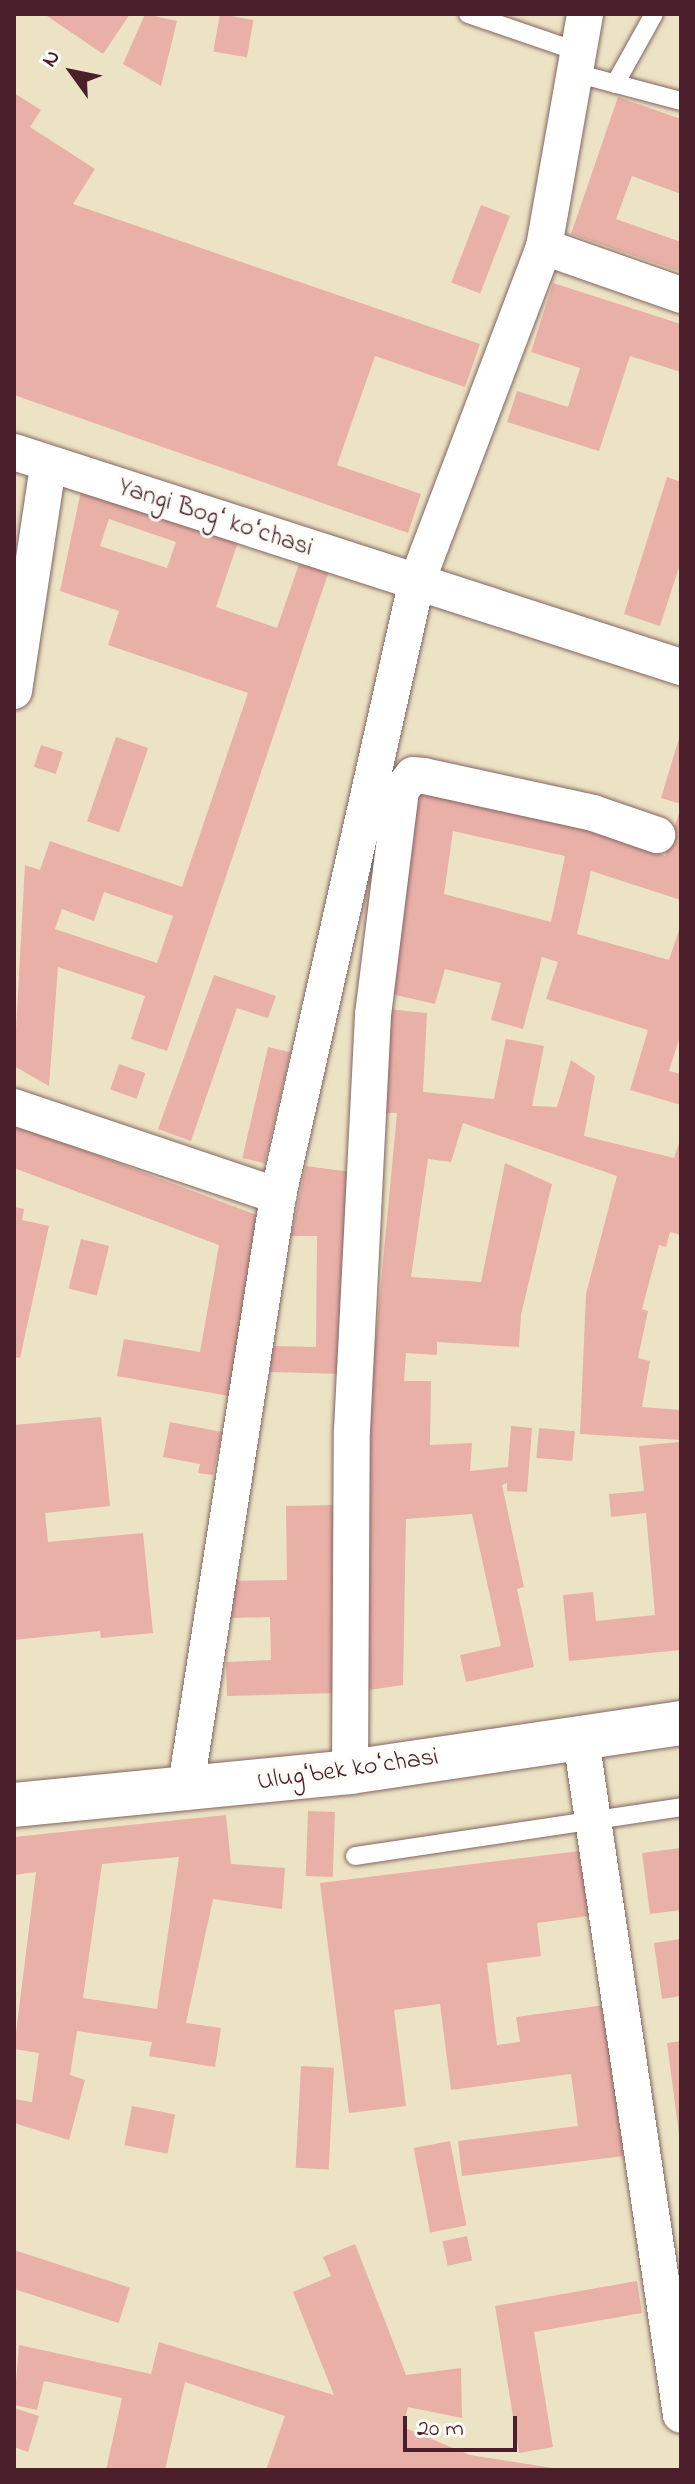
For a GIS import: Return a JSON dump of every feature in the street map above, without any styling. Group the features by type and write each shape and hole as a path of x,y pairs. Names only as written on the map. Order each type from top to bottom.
{"street":[{"path":"185,1792 278,1196 416,584 544,247 585,14"},
{"path":"544,247 681,295"},
{"name":"Yangi Bogʻ koʻchasi","path":"14,452 681,667"},
{"path":"14,691 48,465"},
{"path":"350,1772 352,1430 368,1107 373,1015 401,790 413,775 424,776 593,813 657,835"},
{"path":"14,1107 278,1196"},
{"name":"Ulugʻbek koʻchasi","path":"14,1805 185,1792 350,1772 681,1723"},
{"path":"581,1739 681,2415"}],"lane":[{"path":"468,14 577,63 615,84 681,101"},
{"path":"615,84 654,14"},
{"path":"355,1856 681,1807"}],"building":[{"path":"44,14 130,14 103,54"},
{"path":"145,14 177,21 161,86 123,64"},
{"path":"220,14 253,20 247,57 213,51"},
{"path":"14,93 41,110 30,127 95,169 73,204 480,344 465,387 375,356 337,465 421,494 408,533 14,395"},
{"path":"618,97 681,119 681,194 632,176 616,219 681,242 681,272 571,234"},
{"path":"481,205 510,216 480,294 451,282"},
{"path":"553,283 681,324 681,372 630,356 599,451 507,422 517,391 568,407 580,368 531,352"},
{"path":"667,477 681,482 681,561 660,626 624,614"},
{"path":"82,486 239,539 216,607 277,628 300,561 329,571 167,1051 131,1039 145,996 58,967 49,1086 14,1066 25,865 40,870 50,841 182,887 248,693 108,645 119,611 60,591","holes":["109,519 176,542 167,568 100,546","104,892 173,916 157,963 55,929 62,909 94,921"]},
{"path":"681,735 681,804 661,798"},
{"path":"116,737 148,748 119,832 87,821"},
{"path":"41,745 63,752 56,774 34,767"},
{"path":"419,783 597,824 665,856 681,807 681,900 591,871 577,934 669,960 681,924 681,1033 669,1071 681,1074 681,1105 630,1090 648,1030 546,999 558,962 542,957 523,1029 491,1020 501,983 445,969 435,1004 387,993","holes":["453,831 565,856 551,922 444,894"]},
{"path":"214,975 276,996 268,1018 237,1008 191,1141 158,1129"},
{"path":"387,1009 427,1013 423,1092 494,1099 506,1039 544,1046 532,1106 557,1107 571,1060 595,1076 584,1136 674,1158 681,1137 681,1235 670,1232 666,1247 659,1245 642,1309 648,1311 638,1358 650,1361 642,1407 681,1410 681,1440 580,1434 586,1294 617,1176 463,1123 451,1162 428,1159 411,1277 481,1282 505,1163 552,1184 521,1315 519,1347 437,1342 437,1355 406,1353 404,1381 431,1381 430,1445 472,1443 470,1471 508,1467 511,1426 532,1428 527,1492 507,1491 507,1483 502,1485 524,1587 517,1589 534,1667 466,1682 460,1655 501,1646 472,1514 406,1519 403,1685 362,1691 372,1379 397,1113 379,1113"},
{"path":"268,1047 290,1052 265,1163 242,1158"},
{"path":"119,1064 145,1073 137,1099 110,1090"},
{"path":"14,1124 262,1217 229,1396 117,1376 124,1339 200,1352 219,1245 14,1168"},
{"path":"306,1166 351,1172 343,1374 270,1372 271,1346 316,1347 317,1236 291,1236"},
{"path":"14,1207 24,1209 22,1220 49,1226 20,1358 14,1357"},
{"path":"81,1239 109,1246 97,1296 69,1288"},
{"path":"101,1417 110,1506 45,1513 48,1542 143,1533 153,1633 101,1638 100,1631 14,1640 14,1425"},
{"path":"170,1422 222,1432 213,1475 198,1473 200,1464 163,1457"},
{"path":"539,1428 575,1431 572,1461 536,1458"},
{"path":"679,1442 681,1650 569,1661 563,1595 593,1592 596,1621 655,1615 646,1513 611,1517 609,1494 644,1491 639,1446"},
{"path":"333,1505 338,1693 227,1696 226,1662 271,1660 270,1617 230,1618 230,1581 287,1580 286,1506"},
{"path":"308,1811 335,1812 333,1877 306,1876"},
{"path":"226,1815 231,1864 285,1868 282,1909 213,1899 186,2023 221,2028 215,2067 149,2056 152,2042 77,2031 70,2075 85,2080 69,2140 14,2123 14,2099 32,2102 39,2053 14,2049 36,1872 14,1875 14,1837","holes":["179,1857 157,2009 83,1998 102,1864"]},
{"path":"681,1848 681,1910 650,1914 642,1853"},
{"path":"588,1850 596,1915 537,1923 541,1956 487,1963 497,2045 520,2042 516,2017 605,2005 624,2156 462,2176 458,2141 578,2126 571,2074 451,2090 440,2004 394,2010 406,2106 349,2113 320,1883"},
{"path":"681,1939 681,1996 662,1999 654,1943"},
{"path":"681,2041 681,2133 679,2134 667,2043"},
{"path":"301,2066 334,2068 329,2170 296,2168"},
{"path":"132,2106 175,2114 168,2154 124,2145"},
{"path":"450,2141 466,2225 430,2232 414,2148"},
{"path":"467,2236 472,2260 448,2266 443,2241"},
{"path":"355,2244 406,2375 461,2368 462,2418 408,2407 403,2427 470,2455 566,2470 266,2470 285,2416 185,2382 165,2470 106,2470 122,2398 44,2381 37,2410 14,2405 19,2345 151,2374 159,2342 334,2395 293,2292 331,2276 323,2257"},
{"path":"14,2250 130,2288 119,2323 14,2289"},
{"path":"637,2281 642,2313 534,2332 553,2447 519,2453 495,2306"},
{"path":"14,2408 39,2416 28,2452 14,2447"}]}
